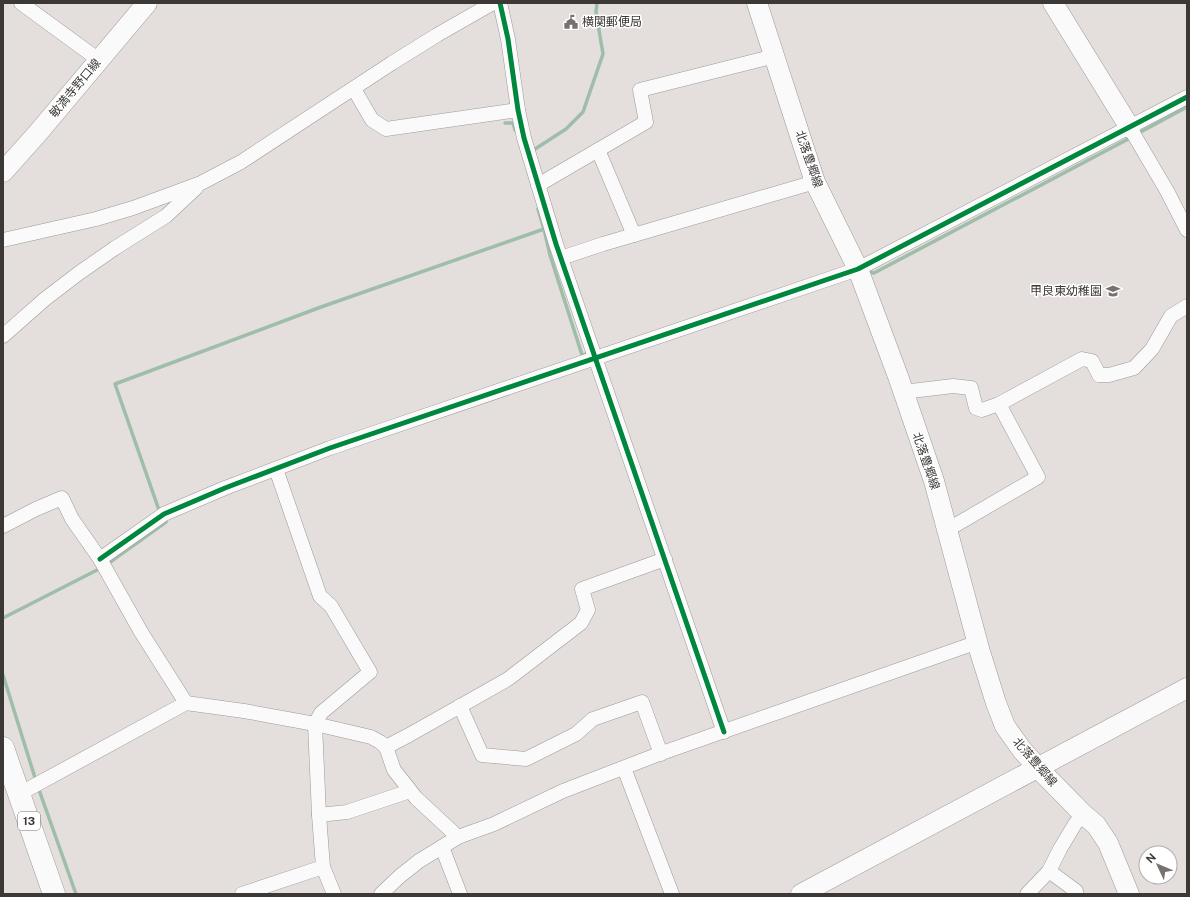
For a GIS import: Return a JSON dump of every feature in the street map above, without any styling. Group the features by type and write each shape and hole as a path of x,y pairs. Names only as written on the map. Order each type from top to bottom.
{"main road":[{"name":"敏満寺野口線","path":"3,172 37,134 147,3"},
{"name":"北落豊郷線","path":"757,3 815,182 858,269 934,481 978,642 996,703 1005,726 1022,750 1038,768 1083,814 1096,825 1108,843 1129,894"},
{"path":"1053,3 1130,128"},
{"path":"801,894 1187,688"},
{"name":"13","path":"3,748 54,894"}],"street":[{"path":"21,3 99,60"},
{"path":"3,240 104,217 201,183 240,162 424,43 493,3"},
{"path":"500,3 508,39 518,110 524,138 538,185 595,359 724,732"},
{"path":"538,185 646,122 640,90 775,56"},
{"path":"354,89 372,120 386,129 518,110"},
{"path":"100,559 164,514 225,488 330,448 858,269 1187,97"},
{"path":"1130,128 1167,191 1187,230"},
{"path":"598,150 634,235"},
{"path":"561,258 603,244 815,182"},
{"path":"3,336 44,300 79,274 115,248 166,216 201,183"},
{"path":"903,392 953,386 971,388 976,408 982,410 999,404 1082,359 1092,361 1099,374 1109,375 1134,368 1152,349 1170,316 1187,306"},
{"path":"947,530 1038,476 999,404"},
{"path":"276,469 320,596 330,606 370,672 322,713 315,724 323,867 334,894"},
{"path":"3,526 36,509 62,498 72,519 100,559 141,632 186,703"},
{"path":"386,747 508,678 581,623 588,610 582,589 665,559"},
{"path":"381,894 419,861 458,837 494,824 563,791 661,754 978,642"},
{"path":"460,706 482,755 526,759 576,734 593,719 642,702 661,754"},
{"path":"19,794 186,703 244,711 315,724 371,737 386,747 394,770 416,798 458,837"},
{"path":"624,768 672,894"},
{"path":"319,815 348,812 410,791"},
{"path":"1027,894 1050,871 1060,849 1083,814"},
{"path":"442,847 460,894"},
{"path":"242,894 323,867"},
{"path":"1050,871 1076,891 1076,894"}],"waterway":[{"path":"532,151 566,129 583,112 603,54 596,12 597,3"},
{"path":"1137,134 1187,107"},
{"path":"505,123 513,123 515,130"},
{"path":"866,271 874,273 1132,137"},
{"path":"160,513 115,384 321,307 544,229 538,209"},
{"path":"544,229 550,255 582,355 587,354"},
{"path":"106,565 166,522 164,518"},
{"path":"3,618 101,568"},
{"path":"3,675 36,781"},
{"path":"38,787 76,894"}],"cycle path":[{"path":"500,3 508,39 518,110 524,138 556,244 724,732"},
{"path":"100,559 164,514 225,488 330,448 858,269 1187,97"}],"place":[{"name":"横関郵便局","path":"571,22"},
{"name":"甲良東幼稚園","path":"1113,291"}]}
